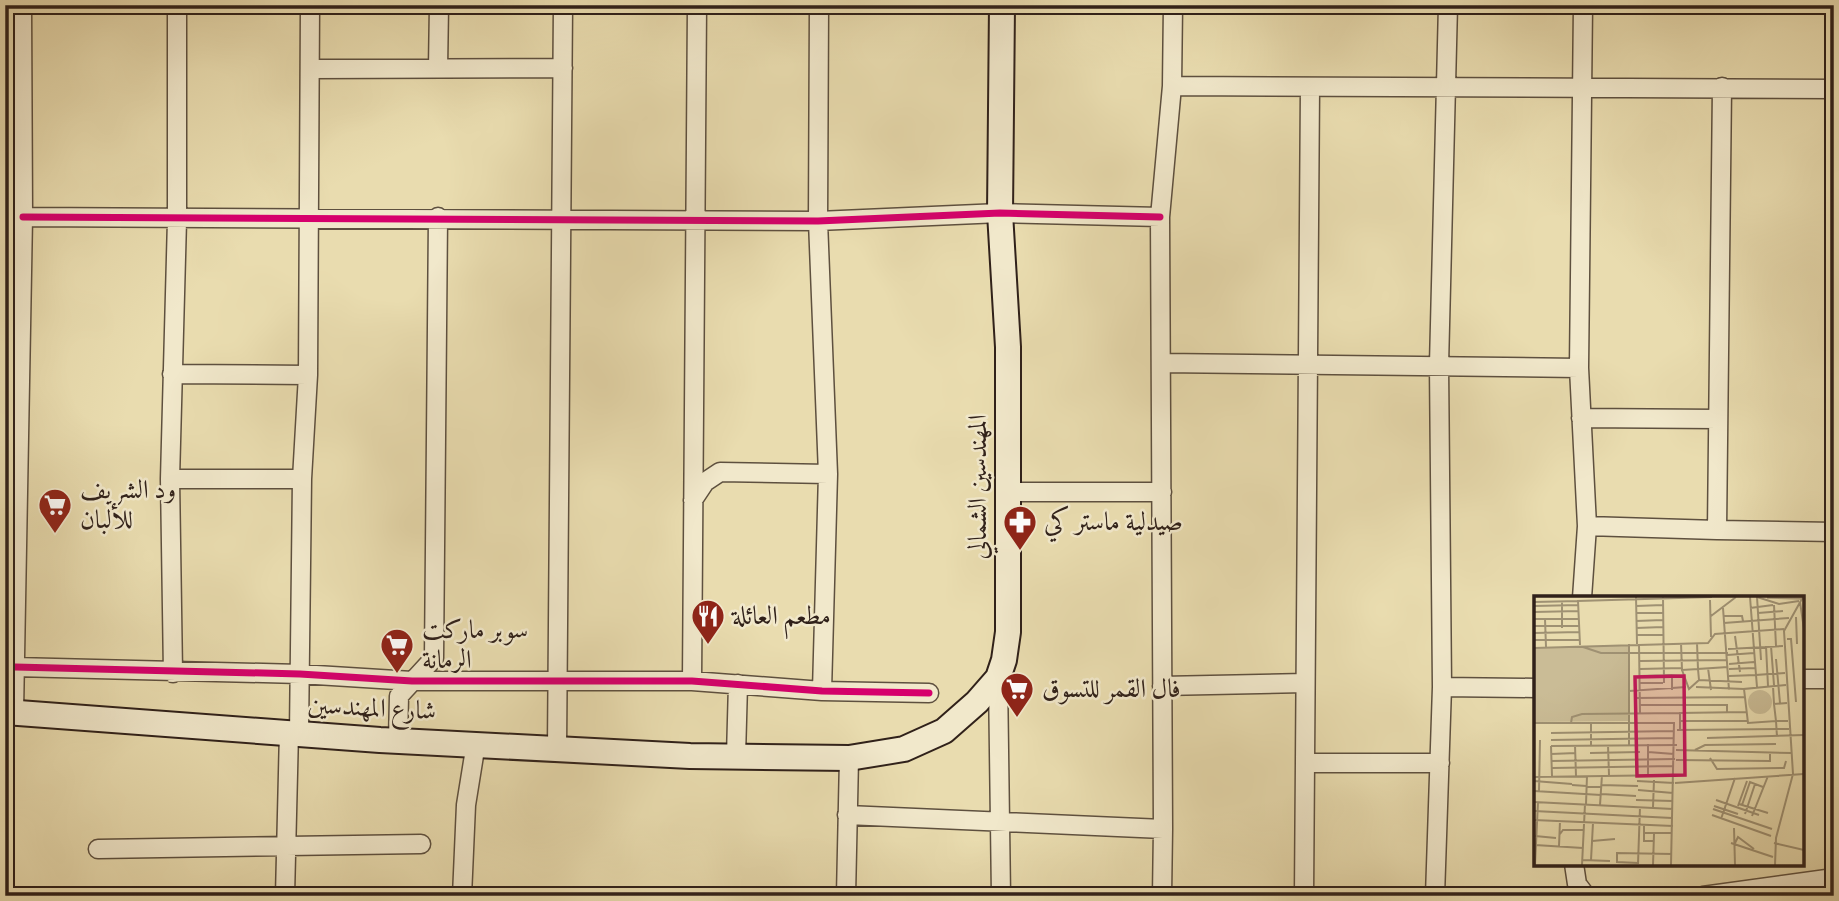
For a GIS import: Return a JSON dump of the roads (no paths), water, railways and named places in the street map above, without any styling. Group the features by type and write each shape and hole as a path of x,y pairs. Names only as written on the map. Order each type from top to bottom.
{"main road":[{"name":"المهندسين الشمالي","path":"998,678 1008,632 1009,492 1008,347 1000,213 1002,5"},
{"path":"736,756 849,758 904,749 931,739 965,712 998,678"},
{"name":"شارع المهندسين","path":"10,712 398,740 736,756"}],"street":[{"path":"10,712 15,667 13,330 23,217 22,5"},
{"path":"173,673 175,661 170,479 177,220 177,5"},
{"path":"285,896 285,847 300,674 302,479 308,374 310,5"},
{"path":"438,69 439,5"},
{"path":"557,749 564,219 563,5"},
{"path":"692,681 697,5"},
{"path":"820,5 818,221 828,474 822,691"},
{"path":"1162,896 1163,492 1160,217 1172,86 1173,5"},
{"path":"1434,896 1440,763 1439,365 1448,5"},
{"path":"1582,596 1587,526 1579,368 1583,5"},
{"path":"310,69 563,68"},
{"path":"1172,86 1834,89"},
{"path":"1304,896 1310,87"},
{"path":"1717,530 1722,87"},
{"path":"23,217 177,220 438,217 818,221 1000,213 1160,217"},
{"path":"398,740 399,696 434,658 438,217"},
{"path":"1162,363 1579,368"},
{"path":"172,374 308,374"},
{"path":"1581,418 1718,419"},
{"path":"693,500 705,482 720,472 828,474"},
{"path":"170,479 302,479"},
{"path":"1009,492 1163,492"},
{"path":"1587,526 1834,532"},
{"path":"15,667 173,673 300,674 412,681 692,681 822,691 929,693"},
{"path":"998,678 1001,896"},
{"path":"1804,679 1834,680"},
{"path":"1161,687 1305,683"},
{"path":"736,756 738,684"},
{"path":"1441,687 1534,688"},
{"path":"462,896 466,805 476,743"},
{"path":"846,896 849,758"},
{"path":"1305,763 1440,763"},
{"path":"847,815 1163,829"},
{"path":"98,849 421,844"},
{"path":"1574,866 1577,884 1586,896"},
{"path":"1703,896 1834,878"}],"place":[{"name":"ود الشريف للألبان","path":"55,535"},
{"name":"صيدلية ماستر كي","path":"1020,552"},
{"name":"مطعم العائلة","path":"708,646"},
{"name":"سوبر ماركت الرمانة","path":"397,675"},
{"name":"فال القمر للتسوق","path":"1017,719"}]}
